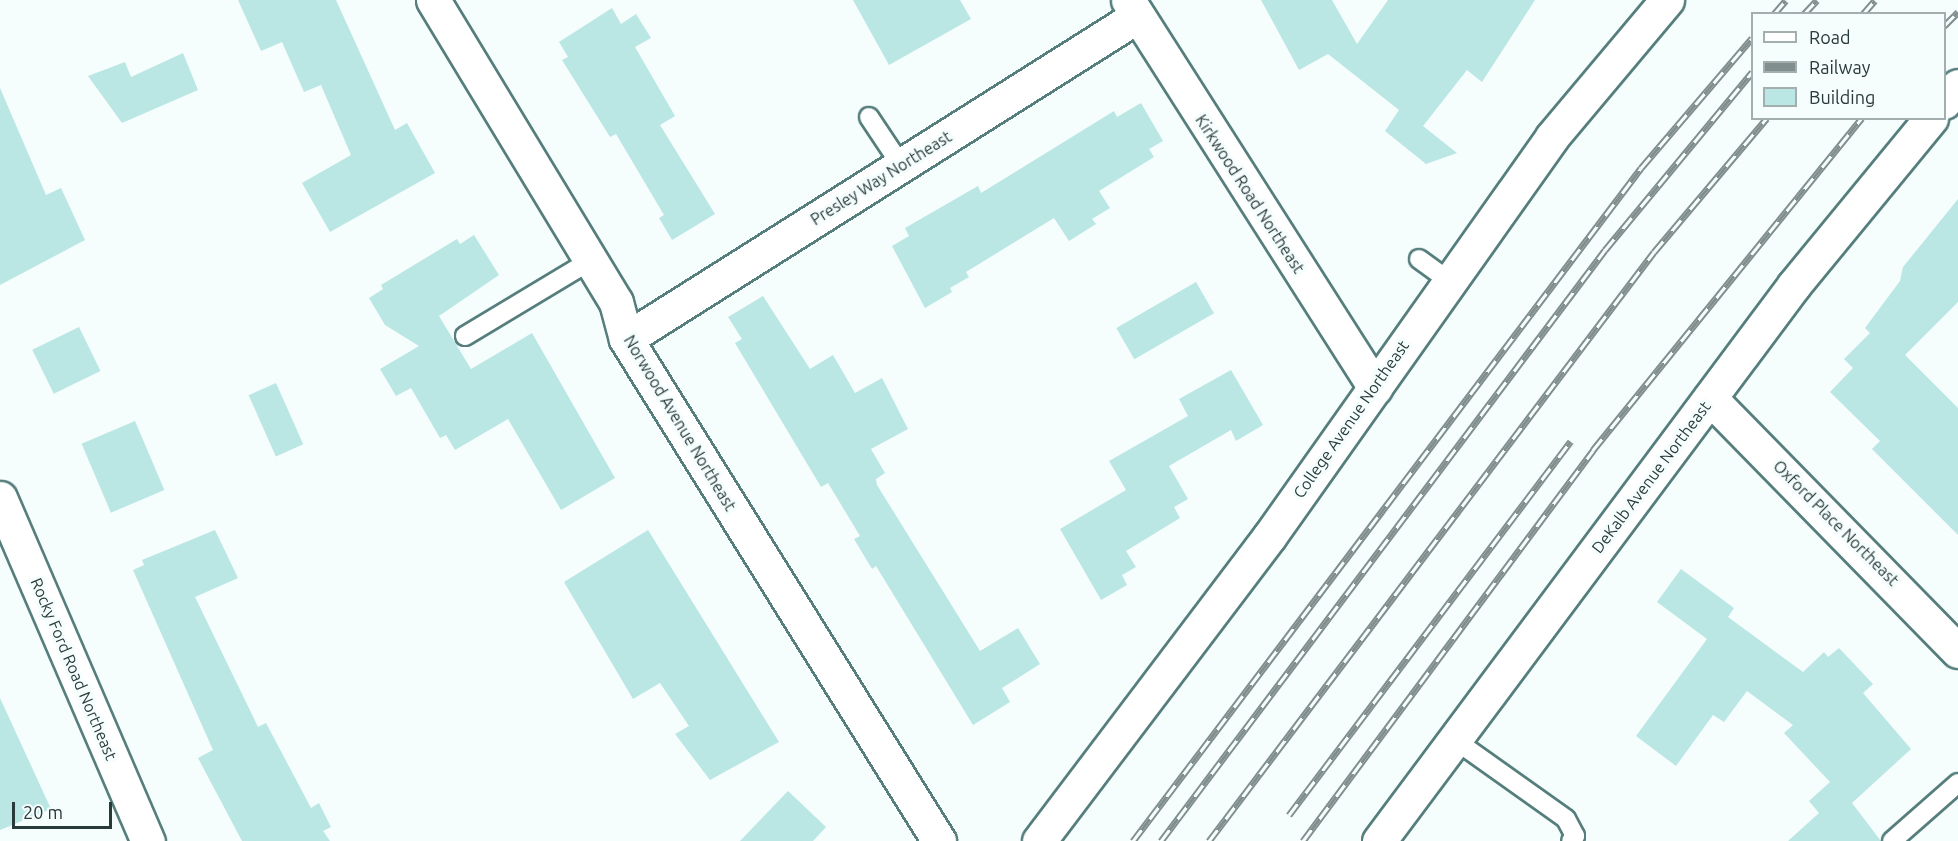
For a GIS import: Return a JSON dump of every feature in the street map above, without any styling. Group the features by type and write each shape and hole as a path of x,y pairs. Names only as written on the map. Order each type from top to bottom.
{"street":[{"name":"Norwood Avenue Northeast","path":"433,0 616,302 626,339 939,841"},
{"name":"College Avenue Northeast","path":"1039,841 1269,537 1375,388 1447,279 1552,137 1667,0"},
{"name":"Presley Way Northeast","path":"626,339 902,165 1132,8"},
{"name":"Kirkwood Road Northeast","path":"1132,8 1375,388"},
{"path":"1946,100 1958,86"},
{"name":"DeKalb Avenue Northeast","path":"1379,841 1794,285 1929,120"},
{"name":"Oxford Place Northeast","path":"1710,398 1958,651"},
{"name":"Rocky Ford Road Northeast","path":"0,498 148,841"}],"lane":[{"path":"869,117 902,165"},
{"path":"1419,259 1447,279"},
{"path":"465,336 590,261"},
{"path":"1455,740 1566,819 1575,836 1571,841"},
{"path":"1892,841 1958,783"}],"building":[{"path":"238,0 336,0 395,130 407,123 435,173 330,232 302,183 351,155 321,85 304,92 282,42 261,51"},
{"path":"853,0 960,0 971,19 889,65"},
{"path":"1261,0 1332,0 1357,44 1388,0 1535,0 1482,82 1467,70 1423,126 1457,153 1426,164 1385,131 1399,110 1328,54 1299,70"},
{"path":"612,8 621,24 636,14 651,38 635,47 675,116 660,125 715,214 672,240 659,218 664,215 616,134 610,137 562,60 568,57 559,42"},
{"path":"183,53 198,90 122,123 88,76 125,62 131,77"},
{"path":"0,88 46,195 61,188 85,240 0,285"},
{"path":"1141,103 1163,141 1149,149 1154,157 1099,191 1110,208 1092,219 1096,224 1069,241 1054,218 966,272 969,277 950,288 952,292 925,308 892,246 909,236 905,228 978,186 981,193 1114,111 1117,117"},
{"path":"1958,199 1958,302 1905,355 1958,408 1958,535 1872,449 1880,441 1830,392 1853,368 1844,359 1870,333 1865,328 1900,281 1903,267"},
{"path":"474,235 499,275 439,316 471,369 532,333 615,478 561,510 508,419 455,450 446,435 440,438 411,388 396,396 380,369 419,346 385,325 369,298 383,289 381,285 457,239 460,244"},
{"path":"1196,282 1214,313 1134,359 1116,328"},
{"path":"763,296 810,369 833,355 855,393 882,378 908,429 871,449 885,473 876,479 877,485 980,651 1018,628 1040,664 1002,688 1010,702 973,725 876,566 872,569 854,539 860,536 828,483 821,487 735,343 742,339 728,317"},
{"path":"79,327 100,371 54,394 32,350"},
{"path":"1231,370 1263,425 1236,441 1231,430 1169,466 1188,499 1174,507 1180,518 1126,551 1136,567 1122,575 1127,585 1101,600 1060,529 1126,490 1109,461 1188,416 1179,399"},
{"path":"276,383 303,444 276,456 249,395"},
{"path":"135,421 164,490 111,513 82,444"},
{"path":"215,530 238,578 195,597 258,727 266,723 311,808 319,803 331,827 323,831 330,841 242,841 198,758 213,750 133,570 144,565 142,560"},
{"path":"648,530 779,742 710,780 675,734 689,726 660,683 633,699 564,582"},
{"path":"1681,569 1734,608 1728,617 1803,672 1824,652 1828,657 1839,648 1873,684 1863,693 1911,749 1852,803 1881,841 1788,841 1819,813 1809,801 1830,782 1784,733 1793,725 1747,691 1724,722 1713,715 1676,766 1636,736 1707,639 1657,602"},
{"path":"0,698 51,809 0,830"},
{"path":"788,791 826,827 813,841 740,841"}],"railway":[{"path":"1776,12 1786,0"},
{"path":"1806,12 1817,0"},
{"path":"1865,12 1875,0"},
{"path":"1946,24 1958,12"},
{"path":"1133,841 1641,168 1751,39"},
{"path":"1161,841 1605,250 1751,73"},
{"path":"1209,841 1654,252 1765,120"},
{"path":"1303,841 1593,450 1860,120"},
{"path":"1289,815 1571,441"}]}
